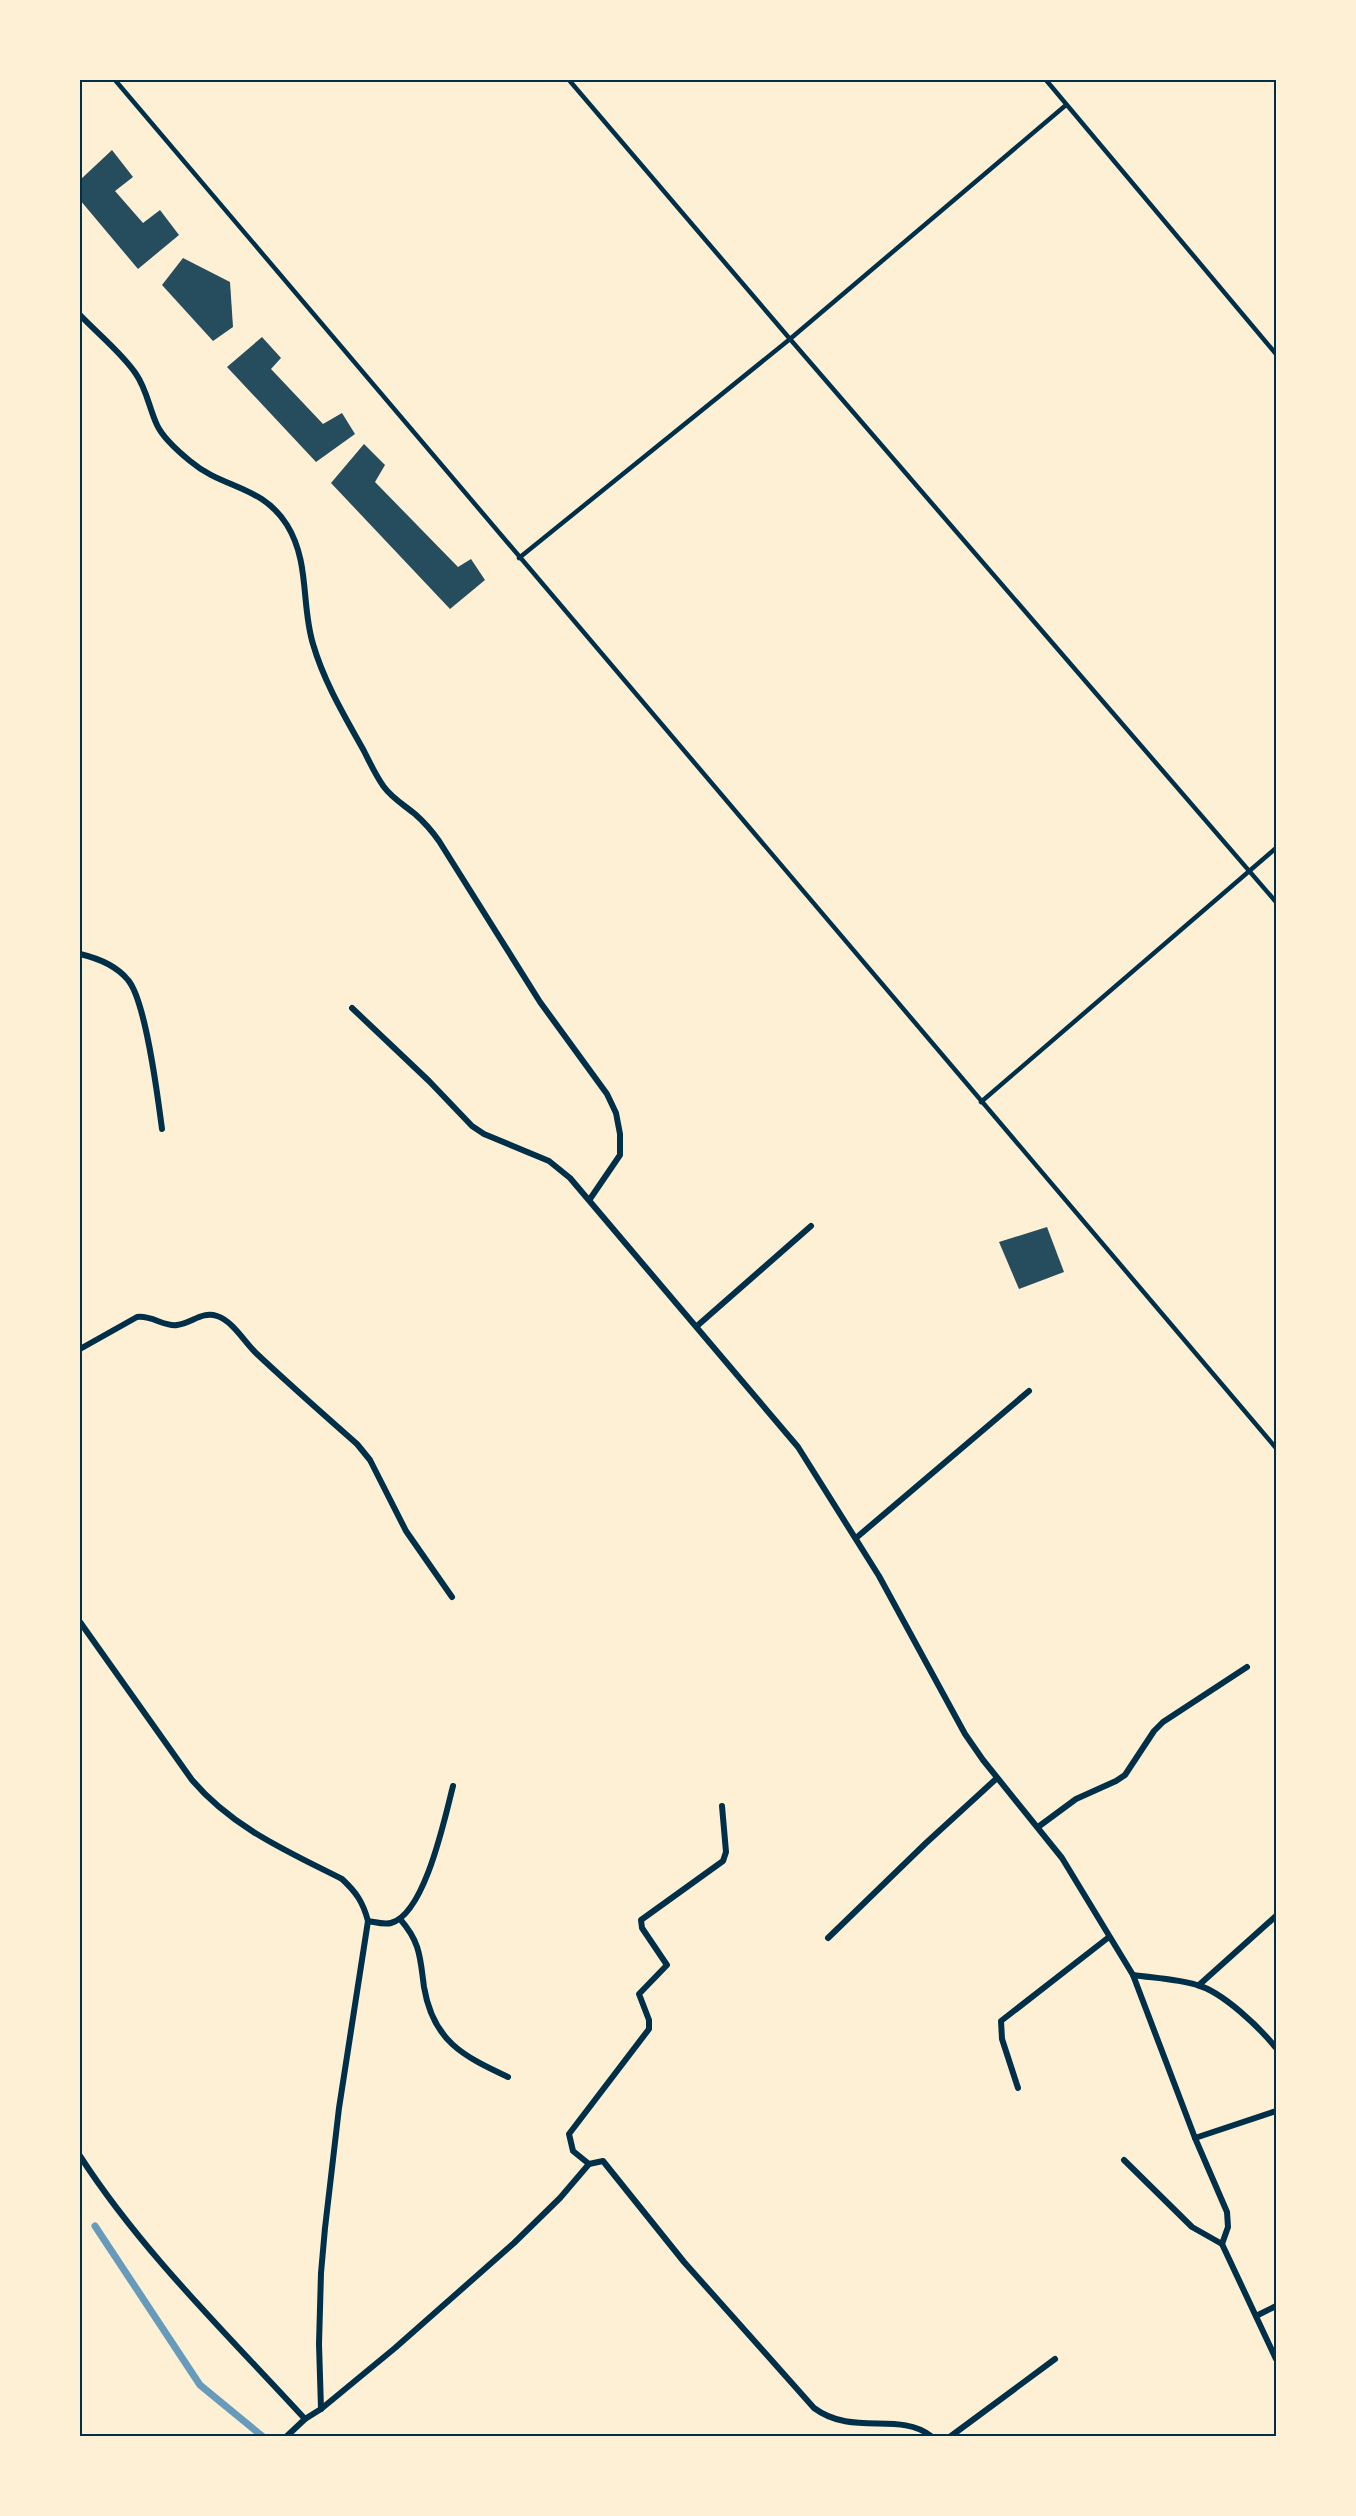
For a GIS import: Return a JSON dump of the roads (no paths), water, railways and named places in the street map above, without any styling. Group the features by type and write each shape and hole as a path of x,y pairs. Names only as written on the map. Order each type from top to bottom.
{"street":[{"path":"80,315 136,374 145,388 161,432 190,462 214,478 249,490 271,505 286,524 297,544 302,566 313,645 324,674 384,787 426,824 440,841 540,1002 607,1094 616,1113 620,1134 620,1155 590,1199"},
{"path":"80,954 96,957 117,969 129,980 137,998 156,1079 162,1129"},
{"path":"352,1008 429,1081 472,1126 484,1134 549,1161 570,1178 798,1447 856,1539 965,1734 997,1778 1062,1858 1133,1975 1195,2138 1227,2212 1228,2227 1222,2244"},
{"path":"697,1326 812,1226"},
{"path":"80,1349 137,1317 145,1316 176,1325 210,1315 219,1316 255,1352 357,1444 370,1460 406,1531 452,1597"},
{"path":"856,1539 1029,1391"},
{"path":"80,1622 172,1752 211,1802 248,1830 342,1879 354,1889 362,1902 368,1921 339,2108 325,2228 320,2332 321,2409"},
{"path":"1038,1827 1076,1799 1125,1775 1154,1731 1163,1722 1247,1667"},
{"path":"828,1938 997,1778"},
{"path":"368,1921 385,1924 400,1919 415,1902 436,1852 453,1786"},
{"path":"589,2164 573,2151 569,2134 649,2029 649,2020 639,1994 667,1965 640,1922 723,1861 726,1852 722,1806"},
{"path":"1199,1985 1276,1916"},
{"path":"400,1919 416,1940 429,2008 447,2039 464,2055 508,2077"},
{"path":"1018,2088 1002,2039 1001,2021 1109,1937"},
{"path":"1133,1975 1199,1985 1220,1997 1263,2032 1276,2048"},
{"path":"1195,2138 1276,2111"},
{"path":"80,2156 100,2187 164,2265 305,2419"},
{"path":"1124,2160 1192,2227 1222,2244 1276,2360"},
{"path":"288,2436 305,2419 321,2409 395,2348 539,2220 589,2164 603,2162 612,2170 640,2209 684,2262 814,2408 826,2417 840,2422 913,2426 931,2436"},
{"path":"1256,2316 1276,2306"},
{"path":"951,2436 1055,2359"}],"lane":[{"path":"115,80 1276,1448"},
{"path":"569,80 1276,902"},
{"path":"1046,80 1276,354"},
{"path":"519,558 790,339 1066,105"},
{"path":"981,1102 1276,848"}],"waterway":[{"path":"95,2226 200,2385 262,2436"}]}
